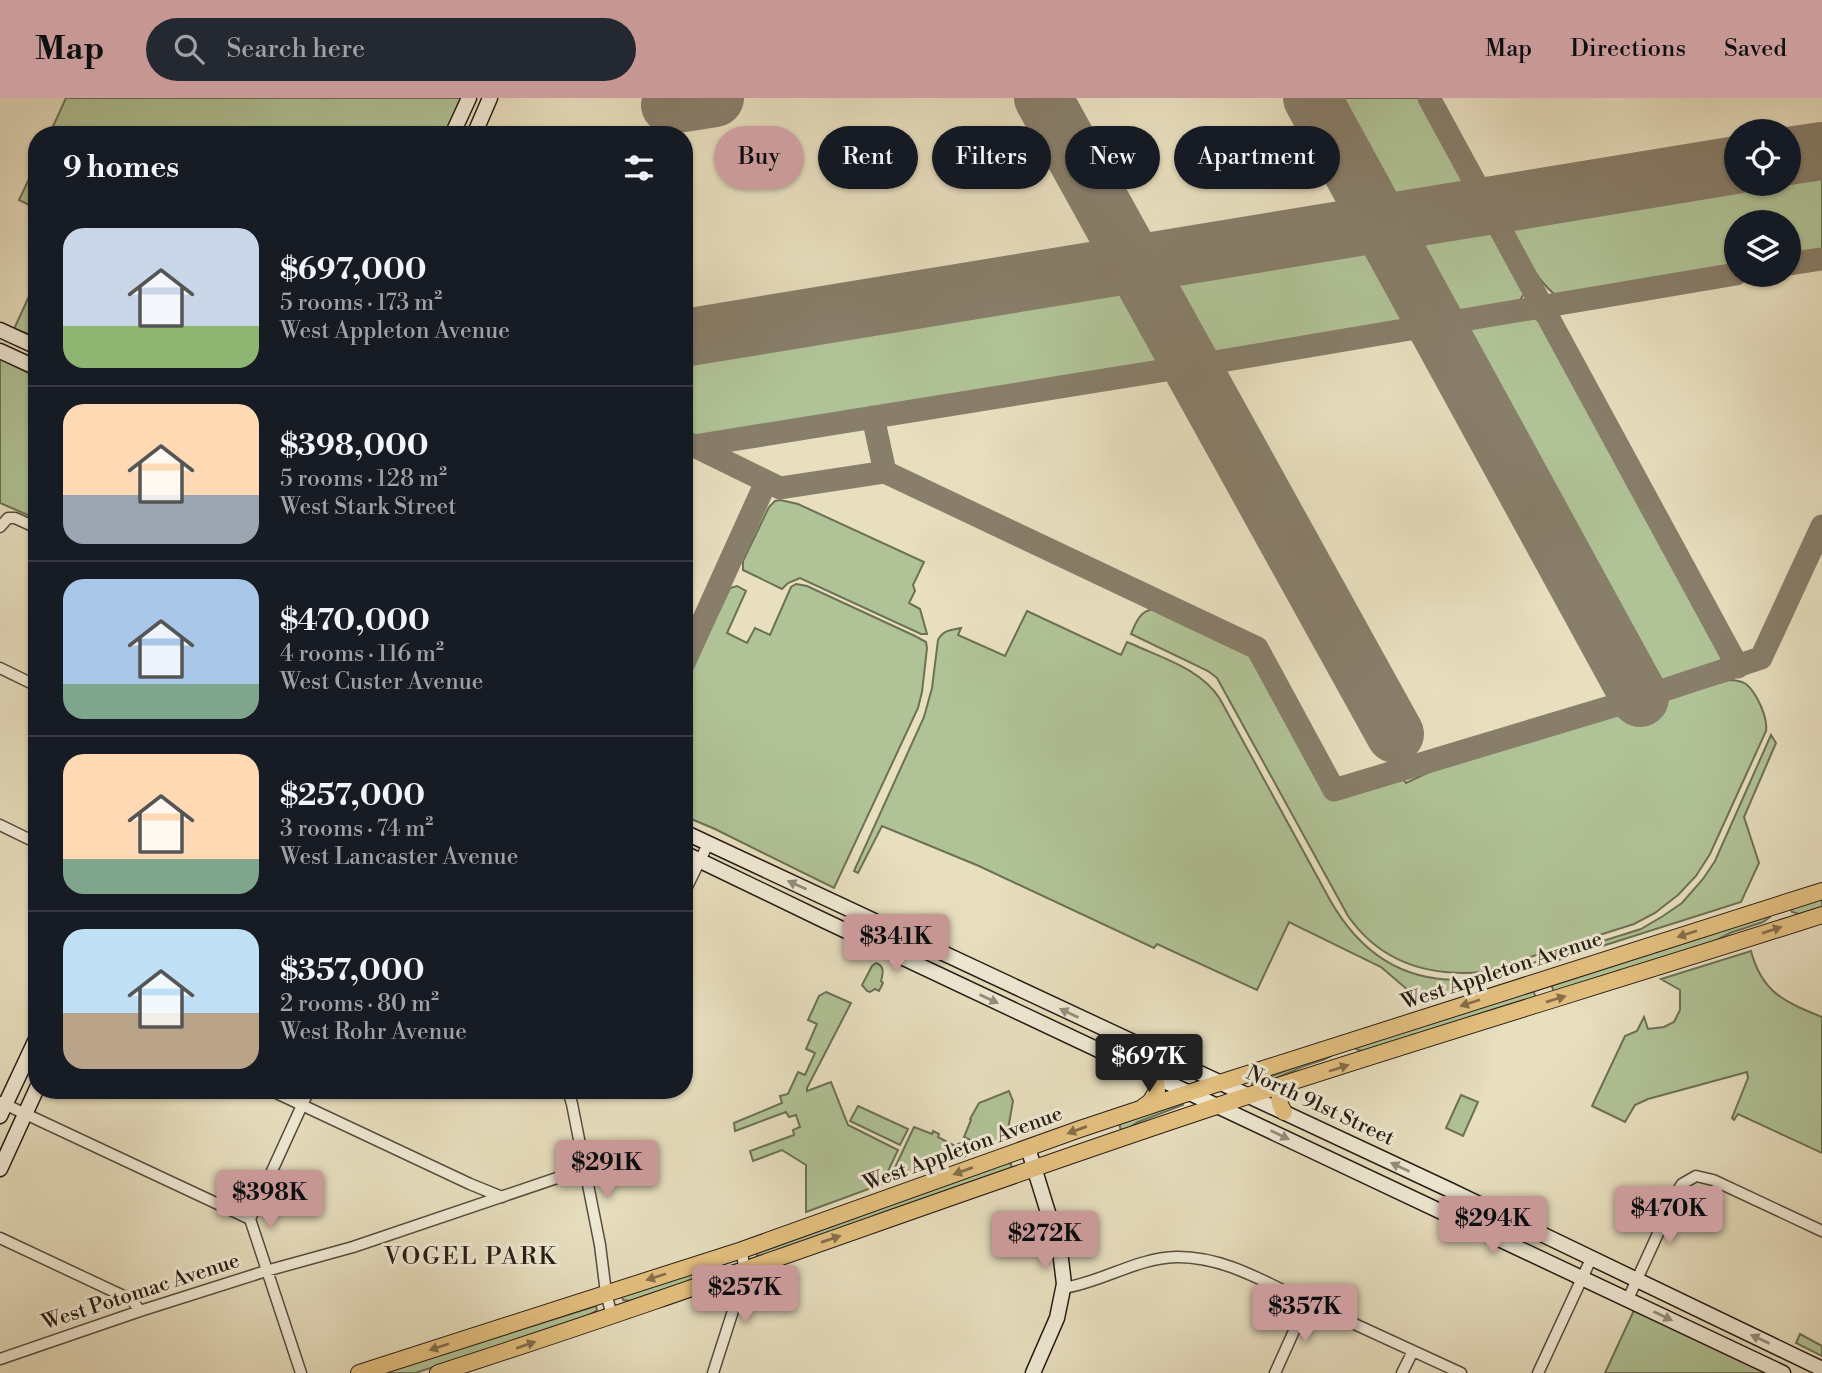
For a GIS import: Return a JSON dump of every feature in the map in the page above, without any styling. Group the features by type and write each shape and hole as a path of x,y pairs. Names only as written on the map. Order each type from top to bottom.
{"main road":[{"path":"456,126 469,98"},
{"path":"478,126 490,98"},
{"path":"0,330 28,343"},
{"path":"0,351 28,365"},
{"name":"North 91st Street","path":"693,836 1450,1190 1822,1368"},
{"name":"North 91st Street","path":"693,857 1783,1373"},
{"name":"West Appleton Avenue","path":"359,1373 742,1250 1141,1108 1822,891"},
{"name":"West Appleton Avenue","path":"438,1373 612,1316 1218,1106 1822,915"},
{"path":"2,1108 28,1056"},
{"path":"1141,1108 1150,1102 1157,1091 1156,1082 1151,1075"},
{"path":"1284,1112 1278,1101 1286,1085"},
{"path":"0,1169 32,1099"},
{"path":"1108,1119 1112,1142"},
{"path":"1028,1148 1060,1251 1064,1288 1053,1330 1032,1373"}],"street":[{"path":"0,527 8,517 28,524"},
{"path":"0,668 28,682"},
{"path":"0,825 28,839"},
{"path":"693,874 708,844"},
{"path":"289,1099 502,1197"},
{"path":"301,1373 250,1219 305,1099"},
{"path":"568,1099 585,1170 612,1316"},
{"path":"2,1108 25,1114 250,1219"},
{"name":"West Potomac Avenue","path":"0,1359 266,1271 353,1247 613,1160"},
{"path":"1628,1299 1682,1184 1690,1178 1696,1176 1713,1180 1822,1231"},
{"path":"0,1238 132,1300 140,1311"},
{"path":"718,1371 744,1269 742,1250"},
{"path":"1064,1288 1078,1286 1146,1263 1177,1257 1198,1259 1250,1274 1461,1373"},
{"path":"1538,1373 1591,1259"},
{"path":"1275,1373 1307,1302"},
{"path":"1402,1373 1413,1350"}],"green space":[{"path":"66,98 462,98 448,126 53,126"},
{"path":"1329,98 1421,98 1468,185 1465,194 1402,206 1390,202 1382,195"},
{"path":"1822,166 1822,253 1801,257 1801,210 1724,210 1724,269 1554,294 1530,265 1513,230 1518,219 1529,214 1724,182 1724,196 1801,196 1801,170"},
{"path":"28,181 28,204 19,200"},
{"path":"1479,223 1493,232 1523,284 1525,293 1519,301 1463,312 1453,310 1440,301 1414,253 1412,241 1422,233"},
{"path":"1360,243 1374,248 1384,261 1408,305 1409,314 1405,320 1222,352 1213,351 1202,348 1196,341 1166,285 1174,275 1180,273"},
{"path":"1112,284 1127,287 1135,294 1164,346 1165,353 1159,361 1146,365 707,437 693,436 693,354"},
{"path":"28,299 28,334 14,329"},
{"path":"1526,318 1536,319 1546,327 1725,652 1722,663 1713,670 1662,685 1652,683 1644,675 1461,338 1466,328"},
{"path":"0,359 28,373 28,515 0,503"},
{"path":"780,500 798,504 924,562 913,585 915,591 909,603 920,609 927,634 921,634 800,578 782,589 743,570 743,561 769,507"},
{"path":"796,584 807,586 915,636 926,642 927,648 918,708 834,888 693,820 693,666 730,588 737,586 746,591 727,633 747,643 755,628 770,635 791,587"},
{"path":"1155,609 1207,630 1235,645 1254,660 1333,800 1403,779 1406,783 1440,767 1632,710 1635,715 1660,701 1729,680 1744,683 1754,693 1763,713 1766,731 1710,854 1696,876 1655,913 1634,924 1483,972 1425,969 1407,964 1375,945 1348,916 1217,678 1208,671 1131,634 1142,614"},
{"path":"1027,611 1121,655 1127,642 1132,644 1192,672 1212,689 1344,922 1359,940 1377,955 1416,974 1438,979 1462,980 1488,977 1641,929 1663,916 1682,903 1715,861 1771,735 1776,743 1744,817 1759,863 1741,902 1423,1003 1381,967 1289,922 1257,990 1157,944 1154,948 979,866 882,826 858,873 854,871 924,717 932,688 938,640 942,634 961,628 958,635 1005,656"},
{"path":"1822,899 1822,908 1799,914 1792,912 1791,909"},
{"path":"1769,915 1763,922 1715,941 1554,992 1551,984"},
{"path":"1751,951 1762,977 1777,994 1786,1001 1822,1017 1822,1153 1738,1114 1734,1120 1732,1118 1748,1078 1747,1072 1648,1099 1635,1105 1625,1122 1592,1106 1625,1036 1637,1031 1644,1017 1648,1029 1664,1027 1674,1022 1680,1010 1680,990 1661,979"},
{"path":"876,963 882,968 883,983 879,991 875,989 870,992 862,985"},
{"path":"1533,990 1536,998 1362,1051 1355,1046"},
{"path":"826,992 851,1003 807,1091 831,1082 848,1125 898,1150 882,1184 806,1212 806,1165 782,1150 753,1161 750,1151 794,1135 793,1130 800,1127 796,1115 789,1117 786,1112 735,1131 734,1123 782,1103 780,1096 788,1094 798,1072 805,1075 815,1053 806,1049 817,1024 808,1020 819,996"},
{"path":"1330,1053 1331,1056 1327,1058 1252,1086 1252,1084"},
{"path":"1009,1091 1013,1101 1006,1141 987,1148 964,1137 979,1103"},
{"path":"1461,1095 1478,1102 1463,1136 1446,1128"},
{"path":"1182,1101 1183,1105 1121,1131 1119,1123"},
{"path":"858,1106 908,1129 900,1145 850,1121"},
{"path":"914,1127 932,1134 933,1131 939,1134 938,1137 955,1146 947,1163 892,1181 891,1176"},
{"path":"964,1142 979,1151 952,1161 958,1144"},
{"path":"1008,1163 1012,1169 758,1258 756,1252"},
{"path":"718,1262 725,1264 726,1269 630,1301 623,1300 622,1296"},
{"path":"596,1306 597,1310 585,1318 415,1373 384,1373"},
{"path":"1635,1308 1769,1373 1605,1373"},
{"path":"1800,1334 1822,1346 1822,1356 1796,1343"}],"taxiway":[{"path":"1429,98 1738,667"},
{"path":"1801,262 1822,259"},
{"path":"1135,263 1191,366"},
{"path":"693,446 1191,366 1724,276"},
{"path":"873,417 885,472"},
{"path":"694,446 780,488 885,472 1257,648 1334,790 1640,698 1761,658 1822,526"},
{"path":"693,643 766,482"}],"runway":[{"path":"670,105 715,98"},
{"path":"1043,98 1395,734"},
{"path":"1312,98 1640,698"},
{"path":"1801,154 1822,151"},
{"path":"693,337 1724,167"}],"district":[{"name":"VOGEL PARK","path":"471,1257"}]}
